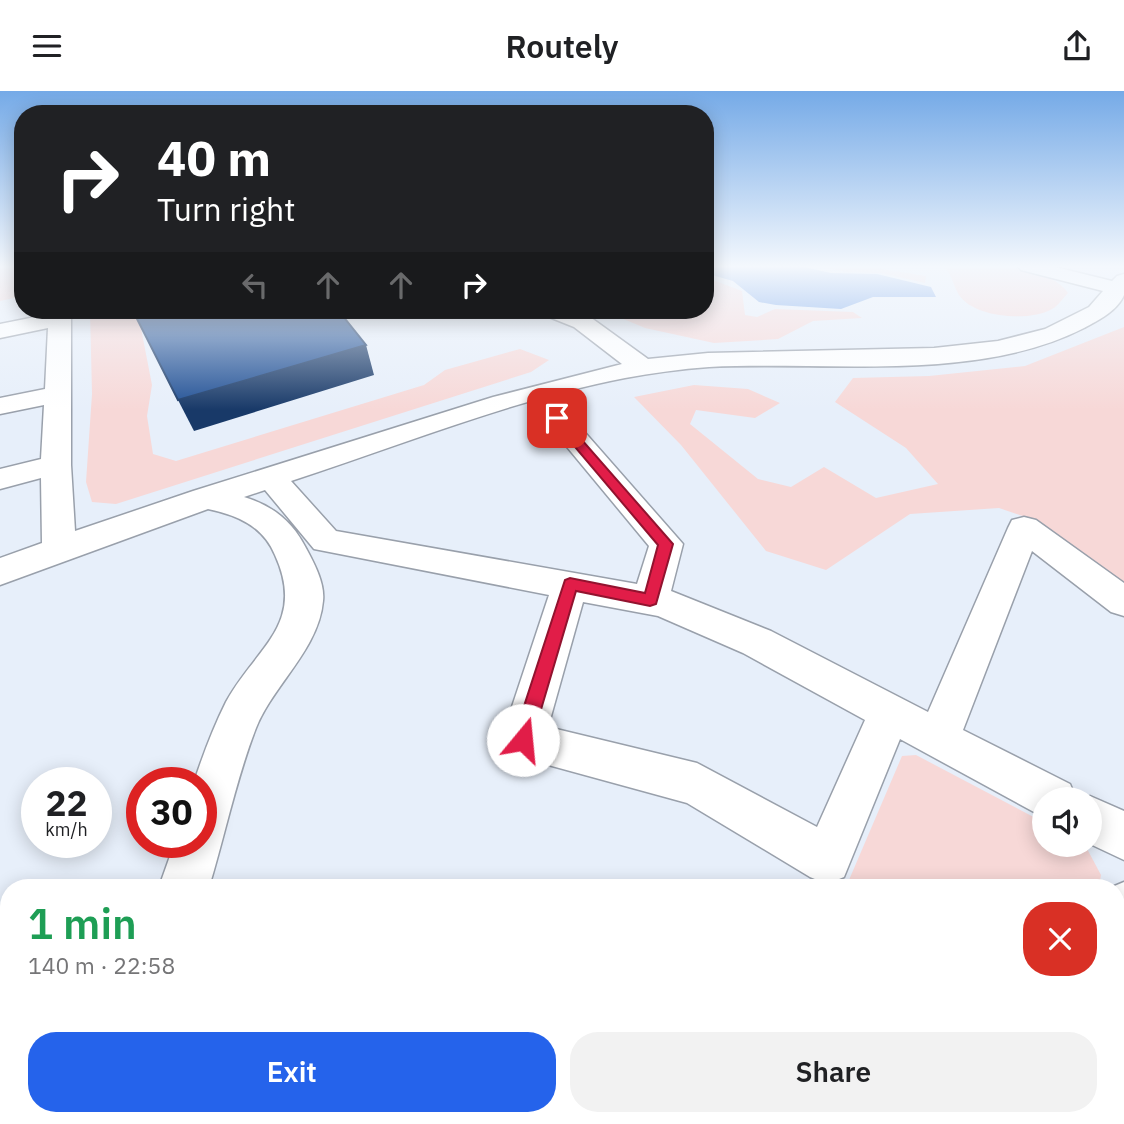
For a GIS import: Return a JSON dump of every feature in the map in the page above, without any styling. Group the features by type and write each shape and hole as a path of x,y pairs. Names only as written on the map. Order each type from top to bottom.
{"street":[{"path":"0,572 204,498 551,387 642,367 760,357 917,357 989,349 1045,335 1081,322 1093,314"},
{"path":"0,331 60,319 56,465 59,549"},
{"path":"574,319 642,367"},
{"path":"0,406 58,394"},
{"path":"557,418 666,544 650,600"},
{"path":"0,479 56,465"},
{"path":"271,477 326,541 664,603 757,642 1032,789"},
{"path":"204,498 231,503 269,519 289,543 305,601 289,639 242,714 217,788"},
{"path":"937,739 1024,528 1124,602"},
{"path":"570,584 523,740 697,784 827,860 889,713"},
{"path":"1102,825 1124,837"},
{"path":"187,879 194,858"}],"shaded area":[{"path":"714,314 757,317 763,314 856,314 862,318 813,321 778,339 714,343 645,328 624,319 714,319"},
{"path":"995,314 1037,314 1030,316"},
{"path":"90,319 139,319 152,385 147,416 153,454 176,461 424,385 445,370 520,349 549,360 531,372 116,504 92,502 86,482 92,394"},
{"path":"1124,327 1124,583 1040,522 999,508 910,514 826,570 766,551 681,445 634,397 694,385 748,389 780,403 755,418 696,410 690,424 758,479 791,487 824,467 876,498 938,484 906,448 835,402 853,378 929,376 1025,366"},
{"path":"916,755 1032,816 1032,857 1091,857 1101,875 1100,879 849,879 902,756"}],"building":[{"path":"137,319 345,319 366,345 178,400"}],"route":[{"path":"523,740 570,584 650,600 666,544 557,418"}]}
